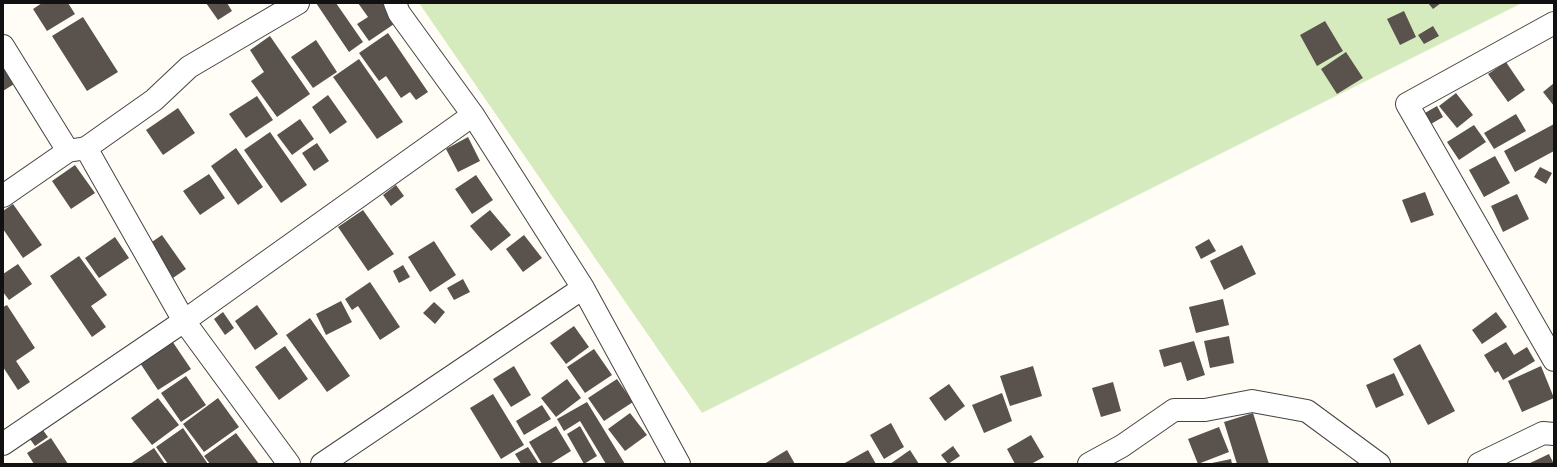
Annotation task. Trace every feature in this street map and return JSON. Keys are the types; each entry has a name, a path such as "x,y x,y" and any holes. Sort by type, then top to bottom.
{"street":[{"path":"3,196 154,100 189,67 298,3"},
{"path":"395,3 399,13 474,115 582,288 679,464"},
{"path":"1554,23 1407,104 1554,360"},
{"path":"3,46 77,149 184,321 289,464"},
{"path":"3,444 184,321 474,115"},
{"path":"322,464 582,288"},
{"path":"1089,464 1122,446 1174,410 1205,410 1252,401 1307,411 1379,464"},
{"path":"1479,464 1550,431"}],"green space":[{"path":"419,3 1522,3 702,413"}],"building":[{"path":"42,3 68,3 75,14 47,31 33,9"},
{"path":"206,3 227,3 232,11 218,20"},
{"path":"316,3 336,3 363,42 349,52"},
{"path":"358,3 384,3 397,22 369,41 357,24 368,17"},
{"path":"1428,3 1441,3 1433,9"},
{"path":"1404,11 1416,37 1400,45 1387,19"},
{"path":"83,17 118,72 87,91 52,36"},
{"path":"1325,21 1343,51 1317,66 1300,35"},
{"path":"1433,26 1439,36 1424,44 1418,35"},
{"path":"388,33 428,92 416,100 410,92 401,98 386,76 379,81 359,53"},
{"path":"270,36 310,94 277,117 251,81 264,72 250,50"},
{"path":"316,40 337,72 313,88 291,57"},
{"path":"1346,52 1363,78 1337,94 1321,69"},
{"path":"359,59 403,122 377,139 333,77"},
{"path":"1506,62 1525,90 1508,102 1488,74"},
{"path":"3,63 22,79 3,91"},
{"path":"1554,83 1554,106 1543,92"},
{"path":"1456,93 1473,115 1457,128 1439,106"},
{"path":"328,95 347,122 330,134 312,107"},
{"path":"257,96 273,120 246,138 229,114"},
{"path":"1437,106 1443,117 1431,124 1425,113"},
{"path":"178,108 195,133 163,155 146,130"},
{"path":"1516,114 1526,131 1494,149 1484,133"},
{"path":"300,119 314,139 292,155 277,135"},
{"path":"1554,124 1554,151 1515,172 1504,151"},
{"path":"1474,125 1486,142 1459,160 1447,142"},
{"path":"270,132 307,185 281,203 244,150"},
{"path":"468,137 480,161 458,172 446,149"},
{"path":"317,143 329,161 314,171 302,153"},
{"path":"236,148 263,187 238,205 211,166"},
{"path":"1495,156 1510,183 1484,197 1469,170"},
{"path":"75,165 95,193 71,209 52,181"},
{"path":"1540,167 1552,173 1546,184 1534,177"},
{"path":"209,174 225,198 200,215 183,191"},
{"path":"476,175 493,200 472,214 455,189"},
{"path":"396,185 404,196 391,206 383,195"},
{"path":"1425,192 1434,215 1411,223 1402,200"},
{"path":"1517,194 1529,219 1503,232 1491,206"},
{"path":"13,204 42,245 23,258 3,229 3,211"},
{"path":"363,210 394,254 368,271 338,227"},
{"path":"490,210 511,235 491,251 470,226"},
{"path":"162,235 186,269 170,280 146,246"},
{"path":"524,235 542,258 523,272 506,249"},
{"path":"115,237 129,258 99,278 85,258"},
{"path":"1209,239 1216,251 1201,259 1195,247"},
{"path":"434,241 456,275 430,292 408,257"},
{"path":"1242,245 1256,274 1224,290 1210,261"},
{"path":"79,256 107,295 91,306 106,327 92,337 50,276"},
{"path":"18,264 32,284 9,300 3,292 3,274"},
{"path":"403,265 410,277 399,283 393,271"},
{"path":"463,279 470,292 454,300 447,288"},
{"path":"370,282 400,327 380,340 358,306 352,310 345,299"},
{"path":"1223,299 1229,325 1196,333 1189,307"},
{"path":"341,301 352,322 326,335 316,314"},
{"path":"434,302 445,312 435,324 423,313"},
{"path":"7,305 35,348 16,361 30,382 18,390 3,367 3,307"},
{"path":"257,305 278,334 255,350 235,321"},
{"path":"223,312 234,328 225,335 214,319"},
{"path":"1496,312 1507,327 1482,344 1472,330"},
{"path":"310,318 350,376 327,392 286,335"},
{"path":"574,326 589,347 566,364 550,343"},
{"path":"168,335 191,369 158,390 136,357"},
{"path":"1229,336 1234,363 1210,368 1204,341"},
{"path":"1194,341 1205,375 1187,381 1181,362 1164,367 1159,350"},
{"path":"1506,342 1514,355 1527,347 1535,361 1503,380 1498,371 1495,373 1484,355"},
{"path":"1420,344 1455,411 1428,425 1393,359"},
{"path":"285,346 308,379 279,400 255,367"},
{"path":"594,349 612,375 585,393 567,367"},
{"path":"514,366 531,395 511,407 493,379"},
{"path":"1033,366 1042,396 1010,406 1000,376"},
{"path":"1541,366 1554,398 1522,412 1508,381"},
{"path":"1394,373 1404,395 1376,408 1366,385"},
{"path":"186,376 206,405 181,422 161,393"},
{"path":"567,379 581,398 556,417 541,398"},
{"path":"617,379 633,402 604,421 588,398"},
{"path":"1113,382 1121,411 1101,417 1092,388"},
{"path":"949,384 965,406 945,421 929,398"},
{"path":"1002,393 1012,421 984,433 972,405"},
{"path":"493,394 524,445 501,459 470,408"},
{"path":"158,398 179,425 152,445 131,418"},
{"path":"218,398 239,427 204,452 183,424"},
{"path":"587,402 625,464 606,464 580,421 564,431 557,419"},
{"path":"542,405 551,419 524,435 516,421"},
{"path":"630,413 647,435 625,451 608,429"},
{"path":"1253,413 1269,464 1237,464 1224,422"},
{"path":"891,423 904,447 884,459 870,435"},
{"path":"40,426 48,437 35,446 27,435"},
{"path":"556,426 571,451 550,464 542,464 529,442"},
{"path":"580,426 597,456 584,464 567,434"},
{"path":"1219,427 1229,452 1198,464 1188,439"},
{"path":"183,428 208,464 168,464 156,447"},
{"path":"236,433 259,464 210,464 204,456"},
{"path":"1031,435 1044,457 1031,464 1015,464 1007,449"},
{"path":"51,438 68,464 34,464 27,453"},
{"path":"953,446 960,456 948,464 941,455"},
{"path":"528,447 539,464 521,464 515,454"},
{"path":"154,448 165,464 130,464"},
{"path":"787,450 795,464 764,464"},
{"path":"868,450 876,464 843,464"},
{"path":"910,450 919,464 890,464"},
{"path":"1549,454 1554,464 1528,464"},
{"path":"1231,459 1232,464 1212,464 1212,463"}]}
